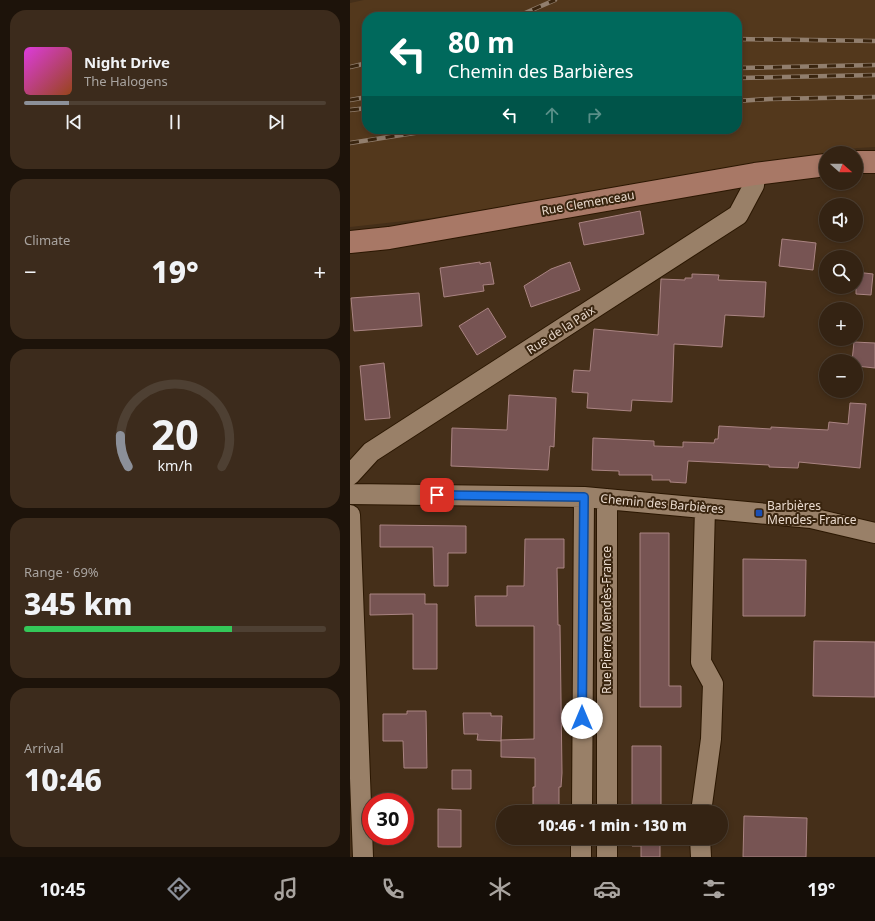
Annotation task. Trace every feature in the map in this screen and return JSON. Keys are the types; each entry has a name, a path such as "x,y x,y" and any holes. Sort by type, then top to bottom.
{"street":[{"path":"863,162 875,162"},
{"name":"Rue Clemenceau","path":"350,242 397,237 755,174 819,166"},
{"name":"Rue de la Paix","path":"350,475 371,452 738,215 754,185 755,174"},
{"name":"Chemin des Barbières","path":"350,494 584,497 811,518 875,533"},
{"path":"582,805 584,497"},
{"name":"Rue Pierre Mendès-France","path":"607,499 607,805"},
{"path":"702,805 711,739 713,684 701,662 705,508"},
{"path":"350,515 362,857"},
{"path":"581,845 581,857"},
{"path":"607,845 607,857"},
{"path":"700,845 701,857"}],"shaded area":[{"path":"364,0 875,0 875,147 819,146 819,154 432,218 350,227 350,3"}],"building":[{"path":"640,211 644,234 584,245 579,223"},
{"path":"782,239 816,243 813,270 779,266"},
{"path":"480,262 480,264 490,262 494,284 483,285 484,291 444,297 440,268"},
{"path":"570,262 580,290 531,307 524,286 551,269"},
{"path":"863,273 873,274 871,295 856,294 863,294"},
{"path":"692,274 719,275 718,280 766,282 764,317 725,315 722,347 674,344 672,402 632,400 631,411 587,408 588,393 572,392 574,370 590,371 594,329 658,335 661,279 685,280 685,278 692,278"},
{"path":"419,293 422,326 354,331 351,298"},
{"path":"488,308 506,337 477,355 459,326"},
{"path":"863,342 875,343 875,368 863,367 863,354 853,354 854,346 863,346"},
{"path":"384,363 390,418 365,420 360,366"},
{"path":"509,395 556,398 554,447 550,446 548,470 451,466 452,428 507,430"},
{"path":"850,403 866,404 860,468 799,462 798,468 688,461 686,483 670,482 670,480 652,480 652,475 619,475 619,471 592,470 593,438 654,441 654,446 683,447 683,442 714,443 715,439 718,439 719,426 828,430 829,422 848,424"},
{"path":"380,525 466,526 466,553 448,553 448,586 434,586 433,547 380,547"},
{"path":"640,533 669,533 669,686 681,686 681,707 640,707"},
{"path":"525,539 564,539 564,568 557,568 558,625 560,625 562,773 561,787 559,787 559,805 533,805 533,787 535,787 535,758 501,757 501,740 534,739 534,626 476,626 475,596 507,596 507,586 524,586"},
{"path":"743,559 806,560 805,616 743,616"},
{"path":"370,594 425,594 425,604 437,604 437,669 413,669 413,614 370,615"},
{"path":"814,641 875,642 875,697 813,696"},
{"path":"407,711 426,711 427,768 404,768 403,741 383,741 383,714 407,714"},
{"path":"463,713 491,713 491,716 502,716 501,741 477,740 478,734 464,734"},
{"path":"632,746 661,746 661,805 632,805"},
{"path":"452,770 471,770 471,789 452,789"},
{"path":"438,809 461,810 461,847 438,847"},
{"path":"744,816 807,818 806,857 743,857"},
{"path":"660,845 660,857 641,857 641,846 632,846"}],"railway":[{"path":"527,12 555,0"},
{"path":"742,39 875,41"},
{"path":"350,67 362,64"},
{"path":"742,68 875,65"},
{"path":"742,78 875,75"},
{"path":"742,101 875,97"},
{"path":"350,100 362,98"},
{"path":"350,110 362,109"},
{"path":"350,143 408,134"}],"place":[{"name":"Barbières Mendes- France","path":"759,513"}],"route":[{"path":"437,495 584,497 582,718"}]}
